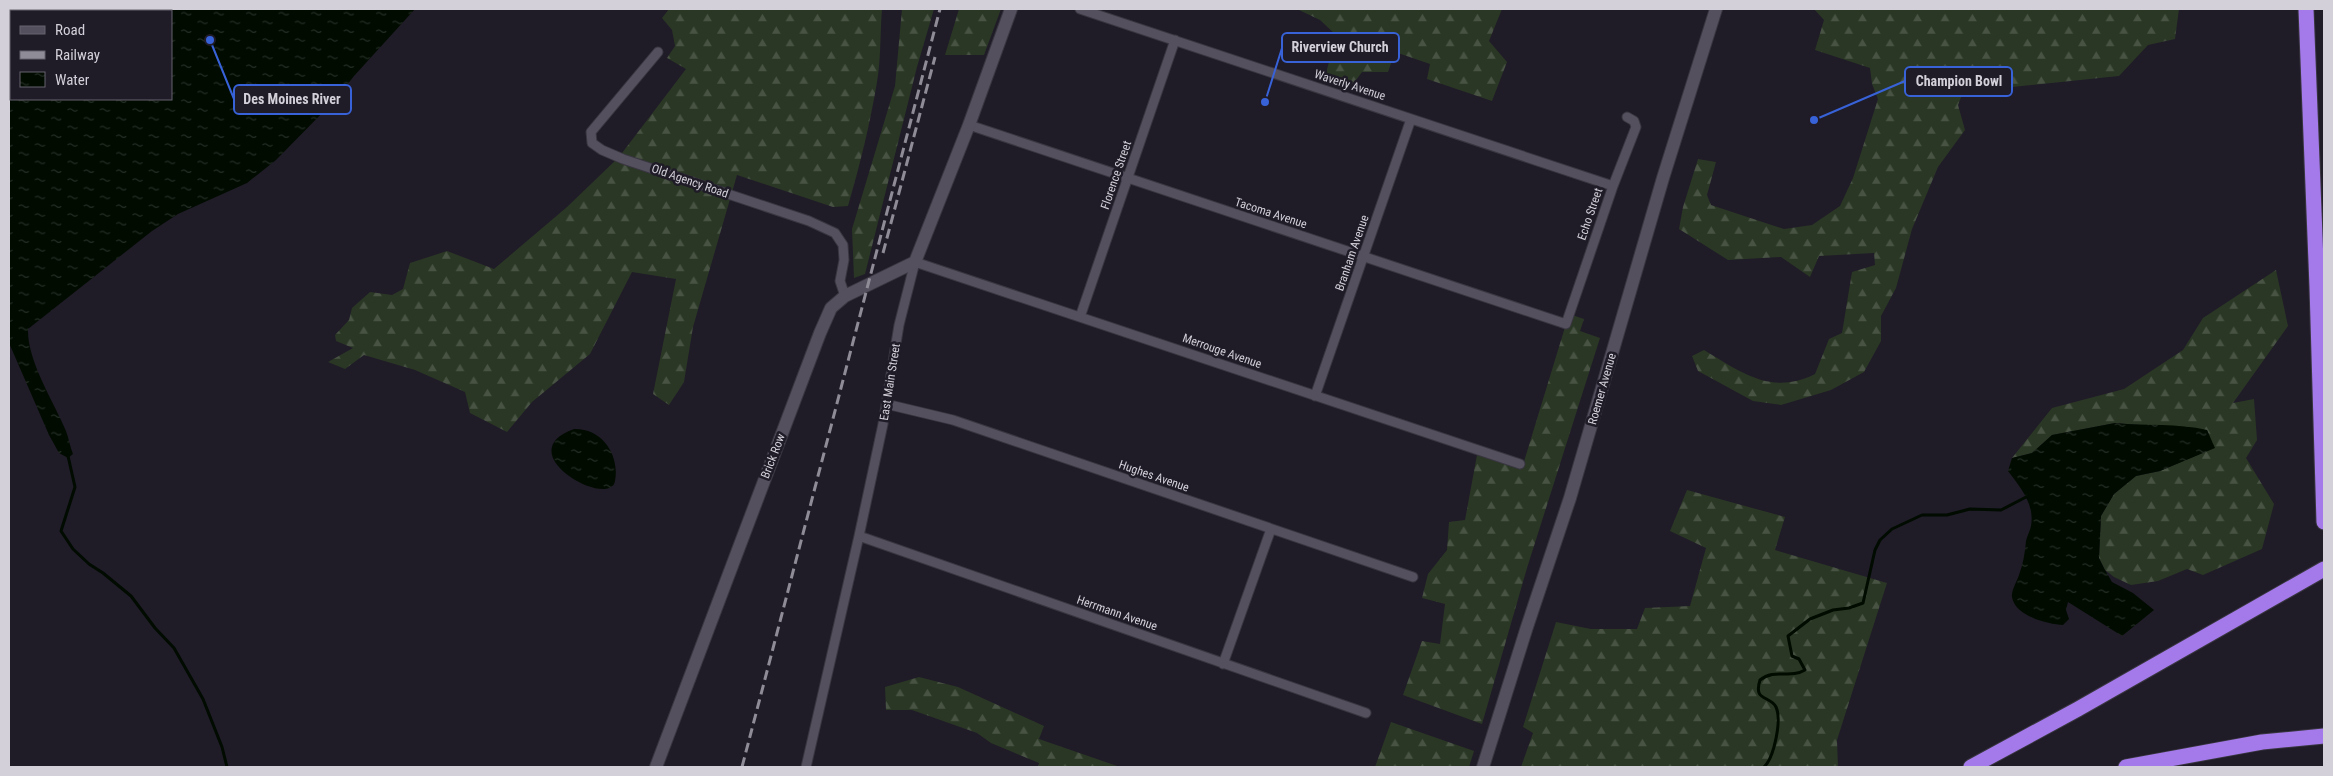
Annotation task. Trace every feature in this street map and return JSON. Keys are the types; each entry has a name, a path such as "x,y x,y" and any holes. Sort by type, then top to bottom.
{"highway":[{"path":"2306,9 2318,287 2324,522"},
{"path":"1971,767 2078,709 2324,569"},
{"path":"2126,767 2262,742 2324,736"}],"street":[{"name":"East Main Street","path":"806,767 859,536 886,404 899,326 915,262 969,125 1011,9"},
{"name":"Waverly Avenue","path":"1080,9 1613,186"},
{"name":"Roemer Avenue","path":"1483,767 1570,498 1663,178 1716,9"},
{"name":"Florence Street","path":"1080,317 1175,40"},
{"name":"Old Agency Road","path":"658,52 591,132 592,142 602,150 623,159 809,221 835,233 843,245 844,260 840,281 845,296"},
{"name":"Echo Street","path":"1566,324 1613,186 1636,127 1634,121 1627,117"},
{"name":"Branham Avenue","path":"1316,396 1411,119"},
{"name":"Tacoma Avenue","path":"969,125 1566,324"},
{"name":"Brick Row","path":"656,767 831,308 845,296 915,262"},
{"name":"Merrouge Avenue","path":"915,262 1520,464"},
{"name":"Hughes Avenue","path":"886,404 953,420 1412,577"},
{"path":"1223,664 1271,529"},
{"name":"Herrmann Avenue","path":"859,536 1366,713"}],"green space":[{"path":"669,9 882,9 877,82 857,175 848,206 833,207 737,175 693,327 684,382 669,405 653,394 676,279 632,272 590,354 532,402 507,432 470,413 465,392 415,370 364,355 345,369 328,362 353,348 336,341 335,335 349,320 352,308 370,292 392,295 403,289 410,263 447,251 494,269 567,207 619,157 686,69 667,58 675,46 672,30 662,18"},
{"path":"902,9 934,9 917,67 865,274 854,278 852,229 895,86"},
{"path":"959,9 1001,9 984,55 945,55"},
{"path":"1297,9 1502,9 1489,41 1507,62 1492,101 1427,79 1430,64 1395,52 1388,72 1362,72 1351,87 1325,77 1336,35 1320,20"},
{"path":"1814,9 2179,9 2175,39 2148,45 2119,76 1963,92 1958,105 1965,130 1938,167 1912,229 1896,288 1881,316 1881,341 1864,372 1831,390 1781,405 1753,401 1698,371 1692,356 1704,350 1744,373 1770,382 1784,383 1815,374 1829,339 1842,333 1852,272 1875,265 1874,253 1819,256 1810,277 1781,257 1728,260 1679,229 1683,207 1698,159 1716,162 1707,195 1711,205 1784,229 1812,225 1840,206 1853,178 1878,99 1872,84 1870,68 1815,50 1824,20"},
{"path":"2276,270 2288,326 2233,403 2254,399 2257,440 2246,458 2274,504 2262,549 2203,575 2187,569 2158,581 2131,585 2114,577 2105,570 2099,558 2101,516 2114,494 2136,476 2160,471 2214,448 2207,430 2115,423 2052,435 2032,453 2012,458 2052,408 2124,389 2183,350 2203,318"},
{"path":"1569,314 1584,319 1580,331 1600,338 1527,568 1482,724 1403,695 1422,641 1440,644 1445,604 1422,598 1428,574 1447,550 1449,522 1465,520 1477,455 1522,468"},
{"path":"1687,490 1785,517 1775,550 1887,583 1837,740 1838,767 1521,767 1533,733 1523,727 1556,622 1591,629 1637,629 1645,608 1690,606 1706,548 1670,531"},
{"path":"919,677 958,687 1044,726 1039,739 1120,767 1038,767 1039,763 991,743 977,733 912,710 886,710 885,687"},
{"path":"1391,722 1474,751 1469,767 1375,767"}],"water":[{"path":"415,9 354,76 335,100 276,160 247,183 178,214 152,231 28,329 36,368 67,434 73,454 68,458 59,453 49,435 9,343 9,56 10,100 172,100 172,10 69,10"},
{"path":"2115,423 2207,430 2215,448 2160,471 2136,476 2114,494 2101,516 2099,558 2105,570 2112,582 2133,593 2154,610 2122,636 2068,602 2066,610 2069,619 2063,625 2041,621 2025,614 2014,604 2012,597 2013,589 2023,563 2032,518 2029,503 2008,471 2012,458 2032,453 2052,435"},
{"path":"574,429 593,433 601,438 612,453 616,471 615,481 609,488 597,488 582,484 556,464 551,451 556,439"}],"waterway":[{"path":"68,456 75,487 61,531 73,549 89,564 131,596 155,628 174,648 203,699 222,747 227,767"},
{"path":"1764,767 1774,747 1778,713 1773,703 1760,695 1758,687 1760,680 1766,676 1794,674 1805,670 1799,659 1792,656 1788,636 1810,619 1833,610 1849,608 1863,603 1875,550 1880,540 1892,529 1922,515 1947,515 1970,509 2001,510 2028,496"}],"railway":[{"path":"742,767 940,9"},
{"path":"883,253 935,57"}],"place":[{"name":"Des Moines River","path":"210,40"},
{"name":"Riverview Church","path":"1265,102"},
{"name":"Champion Bowl","path":"1814,120"}]}
